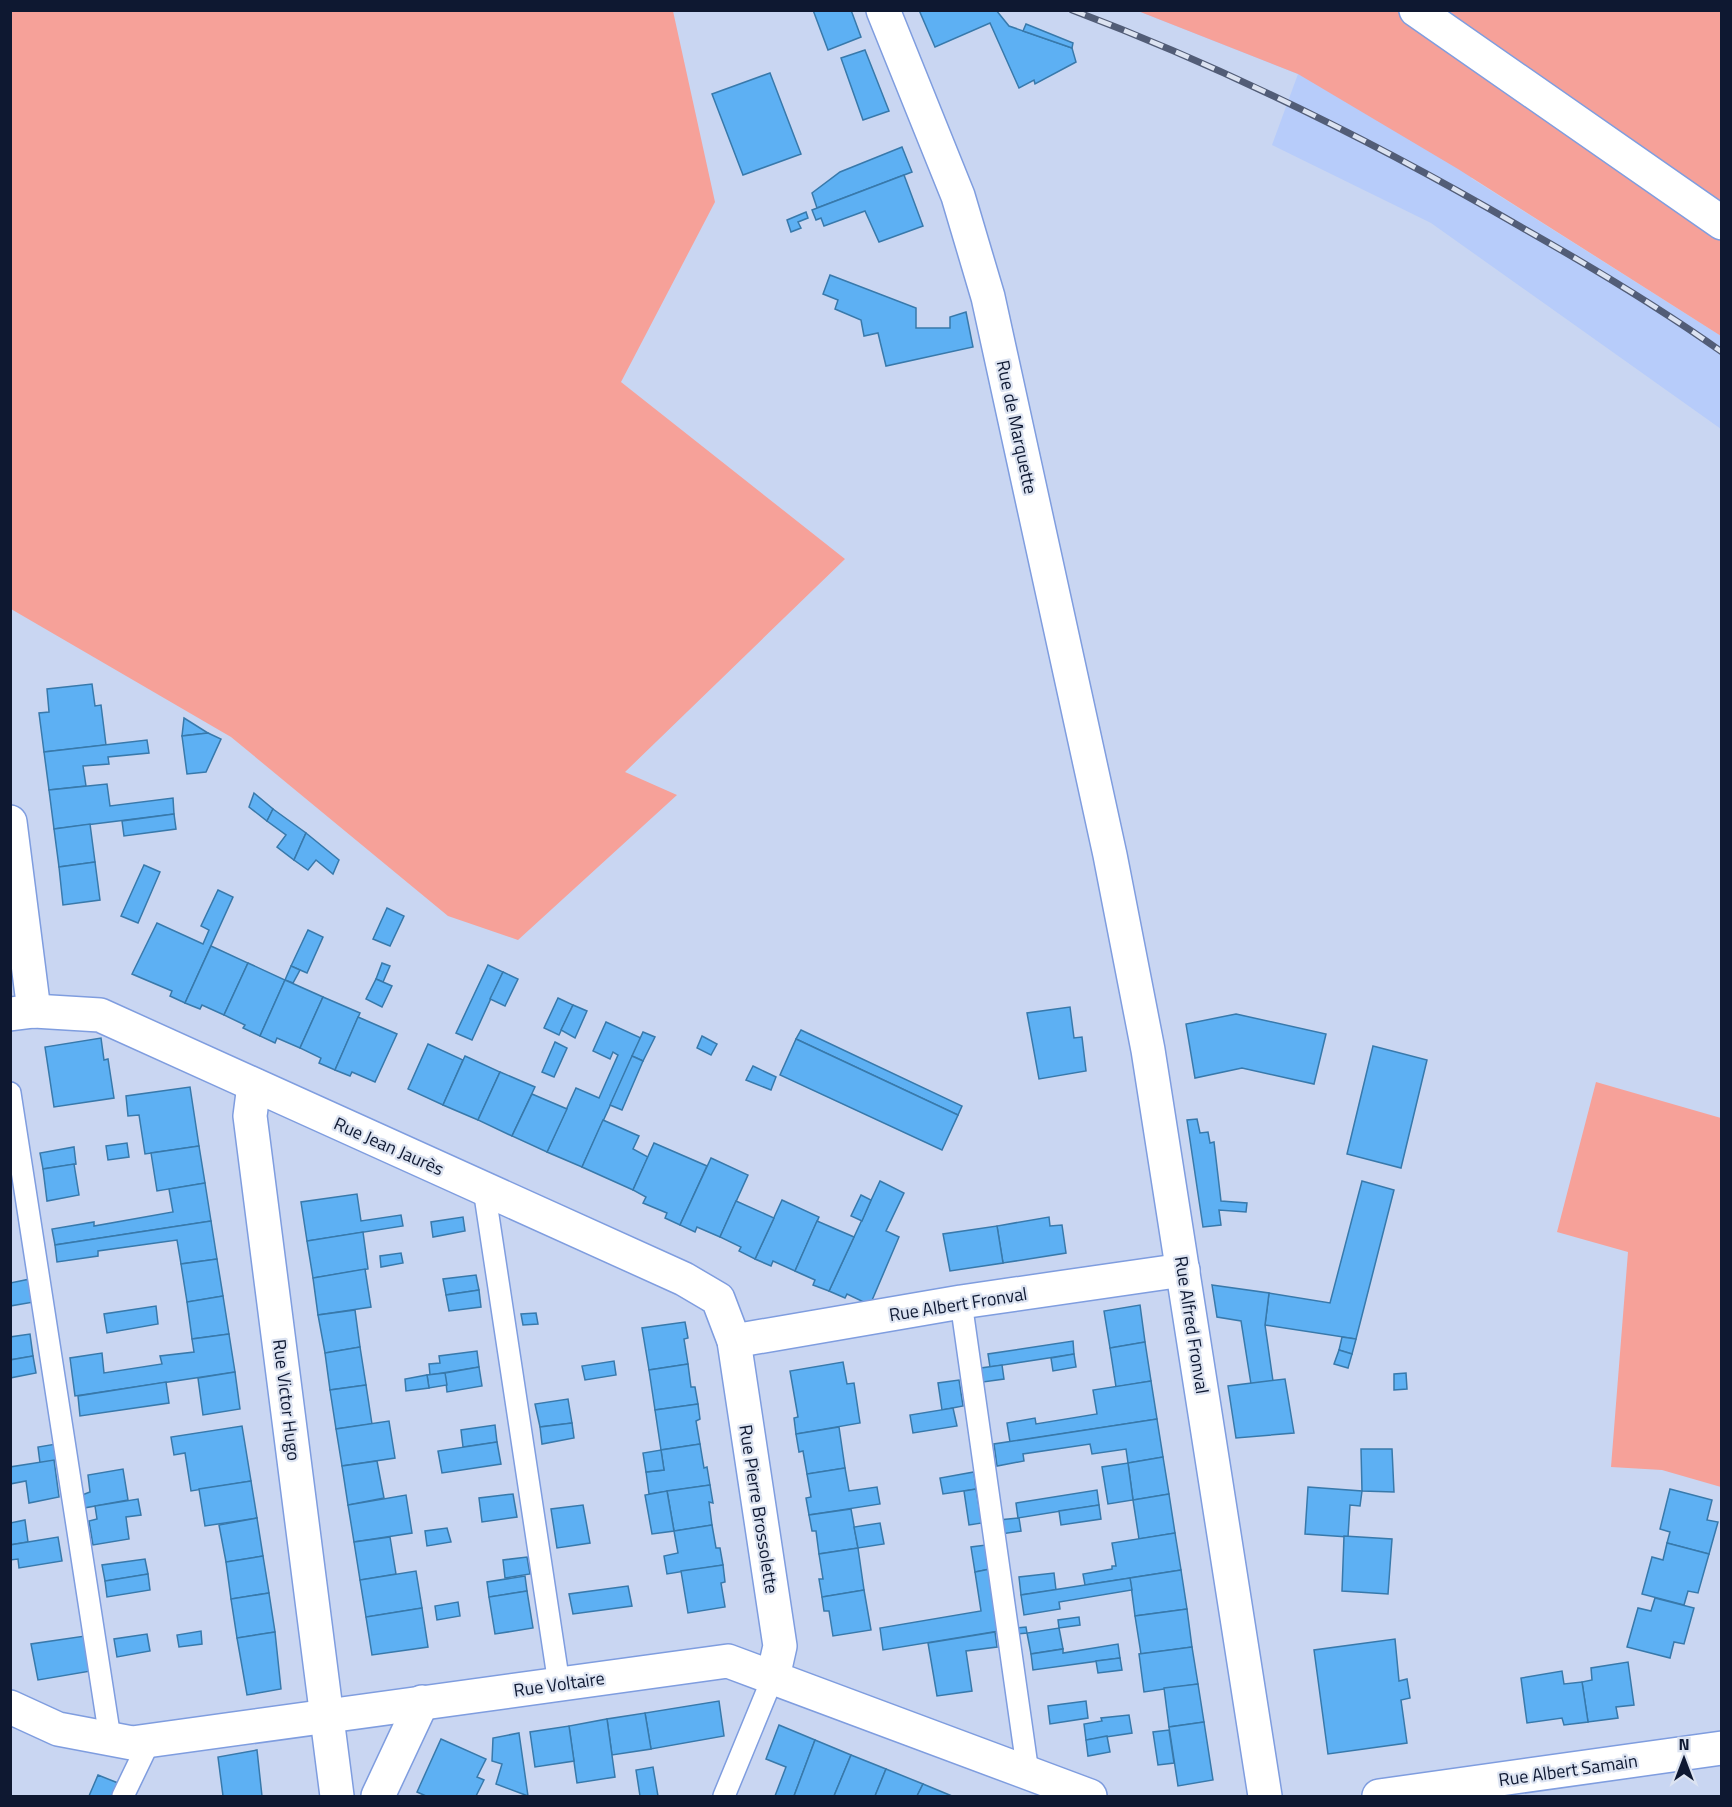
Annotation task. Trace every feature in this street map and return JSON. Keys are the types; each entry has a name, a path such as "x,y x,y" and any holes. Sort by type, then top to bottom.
{"street":[{"name":"Rue de Marquette","path":"883,10 958,196 988,297 1110,855"},
{"path":"1416,10 1722,223"},
{"path":"10,822 22,1013"},
{"name":"Rue Alfred Fronval","path":"1110,855 1148,1050 1265,1797"},
{"name":"Rue Jean Jaurès","path":"22,1013 100,1015 684,1279 718,1299 734,1341"},
{"name":"Rue Victor Hugo","path":"254,1086 250,1116 337,1797"},
{"name":"Rue Albert Fronval","path":"734,1341 961,1302 1184,1270"},
{"name":"Rue Pierre Brossolette","path":"734,1341 780,1646 773,1677"},
{"name":"Rue Voltaire","path":"10,1707 58,1729 132,1743 728,1661 1090,1797"},
{"path":"378,1797 422,1702"},
{"name":"Rue Albert Samain","path":"1379,1797 1722,1748"}],"lane":[{"path":"10,1093 110,1738"},
{"path":"484,1189 559,1684"},
{"path":"961,1302 1028,1773"},
{"path":"724,1797 773,1677"},
{"path":"123,1797 150,1740"}],"shaded area":[{"path":"11,10 673,11 715,202 621,382 845,559 625,772 677,795 518,940 448,916 231,737 11,609"},
{"path":"1138,11 1721,11 1471,178 1721,336 1721,429 1431,223 1272,145 1298,74"},
{"path":"1138,11 1721,11 1721,336 1458,169 1298,74"},
{"path":"1596,1082 1721,1118 1721,1487 1662,1470 1611,1467 1628,1252 1557,1232"}],"building":[{"path":"813,10 851,10 861,37 828,50"},
{"path":"919,10 996,10 1009,26 1072,48 1076,62 1035,84 1034,80 1019,88 990,23 935,47"},
{"path":"1026,24 1073,43 1072,48 1023,31"},
{"path":"865,50 889,111 863,120 841,58"},
{"path":"770,73 801,154 743,175 712,94"},
{"path":"902,147 912,172 817,208 812,193 840,172"},
{"path":"904,175 923,226 879,242 865,211 824,226 821,218 816,220 812,210"},
{"path":"806,212 808,218 798,222 801,228 791,232 787,220"},
{"path":"830,275 916,308 916,328 950,328 950,317 966,312 973,347 886,366 878,333 864,336 861,320 835,309 838,300 823,294"},
{"path":"92,684 95,706 101,705 106,745 44,752 39,713 49,712 47,689"},
{"path":"184,718 208,733 182,736"},
{"path":"208,733 221,739 206,772 187,774 182,736"},
{"path":"147,740 149,753 108,757 109,764 83,766 86,786 49,790 44,752"},
{"path":"107,784 110,806 173,798 174,814 54,829 49,790"},
{"path":"254,793 273,809 267,821 249,807"},
{"path":"273,809 306,833 294,860 277,847 286,835 267,821"},
{"path":"174,814 176,829 124,836 122,821"},
{"path":"90,824 95,862 59,867 54,829"},
{"path":"306,833 339,860 333,874 316,860 308,870 294,860"},
{"path":"95,862 100,900 63,905 59,867"},
{"path":"144,865 160,872 138,923 121,916"},
{"path":"218,890 233,897 185,1003 170,996 172,991 132,974 157,923 203,944 209,930 201,926"},
{"path":"387,908 404,916 390,946 373,939"},
{"path":"308,930 323,937 307,973 291,966"},
{"path":"211,946 248,963 224,1015 202,1005 200,1009 185,1003"},
{"path":"248,963 285,980 260,1036 243,1028 245,1025 224,1015"},
{"path":"382,963 390,966 383,982 376,979"},
{"path":"488,965 503,972 472,1040 456,1033"},
{"path":"291,966 300,970 293,983 285,980"},
{"path":"503,972 518,979 505,1006 490,999"},
{"path":"376,979 392,986 382,1007 366,999"},
{"path":"285,980 323,997 300,1048 277,1038 275,1043 260,1036"},
{"path":"323,997 360,1013 335,1070 319,1063 321,1058 300,1048"},
{"path":"558,998 573,1005 559,1035 544,1028"},
{"path":"573,1005 587,1011 575,1038 561,1030"},
{"path":"1070,1007 1074,1038 1082,1037 1086,1071 1039,1079 1027,1013"},
{"path":"1236,1014 1326,1034 1314,1084 1242,1068 1195,1078 1186,1024"},
{"path":"358,1017 397,1034 375,1082 352,1072 350,1076 335,1070"},
{"path":"606,1022 641,1038 582,1167 547,1152 576,1088 599,1098 618,1055 613,1052 610,1059 593,1051"},
{"path":"801,1030 962,1106 958,1115 796,1039"},
{"path":"643,1032 655,1037 643,1061 632,1056"},
{"path":"702,1036 717,1044 711,1055 697,1048"},
{"path":"101,1038 104,1060 108,1059 114,1098 54,1107 45,1047"},
{"path":"796,1039 958,1115 942,1150 780,1075"},
{"path":"555,1042 567,1048 554,1077 542,1072"},
{"path":"428,1044 463,1060 443,1105 408,1089"},
{"path":"1373,1046 1427,1060 1401,1168 1347,1154"},
{"path":"465,1056 500,1072 478,1120 443,1105"},
{"path":"632,1056 643,1061 622,1110 610,1105"},
{"path":"753,1066 776,1077 771,1090 746,1080"},
{"path":"500,1072 535,1087 512,1136 478,1120"},
{"path":"190,1087 199,1146 145,1154 139,1115 128,1116 126,1096"},
{"path":"532,1094 567,1109 547,1152 512,1136"},
{"path":"1197,1119 1200,1133 1208,1132 1210,1143 1214,1142 1221,1201 1247,1203 1246,1212 1219,1210 1221,1225 1203,1227 1187,1120"},
{"path":"603,1120 639,1136 633,1149 648,1157 633,1190 582,1167"},
{"path":"127,1143 129,1157 108,1160 106,1146"},
{"path":"654,1143 707,1166 680,1225 665,1218 667,1213 643,1203 646,1197 633,1190"},
{"path":"199,1146 205,1183 157,1191 151,1153"},
{"path":"74,1147 76,1164 43,1169 40,1153"},
{"path":"711,1158 748,1175 720,1237 697,1227 695,1232 680,1225"},
{"path":"74,1164 79,1195 47,1201 43,1169"},
{"path":"880,1181 904,1193 886,1231 899,1237 870,1305 847,1294 845,1298 829,1291"},
{"path":"1362,1181 1394,1190 1356,1339 1265,1325 1269,1293 1330,1303"},
{"path":"205,1183 211,1221 55,1245 52,1229 94,1222 94,1226 173,1212 169,1189"},
{"path":"357,1194 361,1221 401,1215 403,1226 307,1241 301,1202"},
{"path":"861,1195 871,1200 862,1221 851,1216"},
{"path":"782,1200 819,1217 795,1271 773,1261 771,1266 755,1259"},
{"path":"736,1201 774,1218 755,1259 739,1251 741,1247 720,1237"},
{"path":"463,1217 465,1231 433,1237 431,1222"},
{"path":"1049,1217 1050,1226 1062,1225 1066,1253 1003,1263 997,1226"},
{"path":"211,1221 217,1259 181,1264 177,1240 98,1251 98,1256 57,1262 55,1245"},
{"path":"817,1221 854,1237 829,1291 813,1285 815,1280 795,1271"},
{"path":"997,1226 1003,1263 950,1271 943,1234"},
{"path":"363,1232 368,1269 313,1278 307,1241"},
{"path":"401,1253 403,1263 381,1267 380,1256"},
{"path":"217,1259 223,1296 187,1302 181,1264"},
{"path":"365,1269 371,1307 318,1315 313,1278"},
{"path":"476,1275 479,1290 446,1295 443,1279"},
{"path":"30,1279 34,1302 10,1306 10,1283"},
{"path":"1212,1285 1269,1293 1265,1325 1273,1381 1251,1384 1241,1321 1217,1317"},
{"path":"479,1290 481,1307 449,1311 446,1295"},
{"path":"223,1296 229,1334 192,1339 187,1302"},
{"path":"1140,1305 1145,1342 1110,1348 1104,1311"},
{"path":"156,1306 158,1324 107,1333 104,1314"},
{"path":"355,1310 360,1347 325,1353 318,1315"},
{"path":"536,1313 538,1324 523,1325 521,1314"},
{"path":"685,1322 688,1338 684,1339 688,1364 649,1370 642,1328"},
{"path":"30,1334 33,1356 10,1360 10,1337"},
{"path":"229,1334 235,1372 75,1396 70,1358 102,1353 104,1373 162,1364 160,1356 194,1352 192,1339"},
{"path":"1342,1337 1356,1339 1352,1354 1339,1350"},
{"path":"1073,1341 1074,1354 990,1367 988,1354"},
{"path":"1145,1342 1151,1381 1116,1387 1110,1348"},
{"path":"360,1347 366,1385 330,1390 325,1353"},
{"path":"1339,1350 1352,1354 1348,1368 1334,1364"},
{"path":"477,1351 479,1367 430,1375 429,1364 440,1363 439,1356"},
{"path":"1074,1354 1076,1367 1053,1371 1051,1358"},
{"path":"33,1356 36,1373 10,1378 10,1360"},
{"path":"614,1361 616,1375 585,1380 582,1366"},
{"path":"843,1362 847,1384 854,1383 860,1423 796,1434 794,1418 798,1417 790,1371"},
{"path":"688,1364 691,1387 695,1387 698,1404 655,1410 649,1370"},
{"path":"1002,1365 1004,1379 983,1382 981,1368"},
{"path":"479,1367 482,1386 447,1392 445,1373"},
{"path":"235,1372 240,1409 203,1415 198,1378"},
{"path":"445,1373 447,1385 429,1388 427,1375"},
{"path":"1406,1373 1407,1389 1394,1390 1394,1374"},
{"path":"427,1375 429,1388 406,1391 405,1379"},
{"path":"1285,1379 1294,1433 1236,1438 1228,1386"},
{"path":"959,1380 963,1406 942,1410 938,1383"},
{"path":"1151,1381 1157,1419 1010,1442 1007,1423 1035,1418 1036,1424 1097,1414 1093,1390"},
{"path":"166,1382 169,1403 80,1416 78,1396"},
{"path":"366,1385 372,1424 336,1429 330,1390"},
{"path":"568,1399 572,1423 540,1427 535,1404"},
{"path":"698,1404 700,1419 696,1421 700,1444 661,1450 655,1410"},
{"path":"953,1408 957,1426 913,1433 910,1415"},
{"path":"1157,1419 1163,1457 1128,1463 1126,1449 1092,1454 1090,1444 1023,1454 1024,1461 997,1466 994,1444"},
{"path":"389,1421 395,1458 342,1466 336,1429"},
{"path":"572,1423 574,1438 542,1444 540,1427"},
{"path":"495,1425 497,1442 463,1447 461,1430"},
{"path":"242,1426 251,1481 191,1491 185,1453 174,1455 171,1437"},
{"path":"839,1427 845,1468 807,1474 803,1451 799,1452 796,1434"},
{"path":"497,1442 501,1464 442,1473 438,1451"},
{"path":"56,1444 58,1460 40,1463 38,1447"},
{"path":"700,1444 704,1468 707,1467 710,1485 649,1494 646,1472 664,1470 661,1450"},
{"path":"1361,1449 1392,1449 1394,1492 1362,1491"},
{"path":"661,1450 664,1470 646,1472 643,1453"},
{"path":"1163,1457 1169,1494 1133,1500 1128,1463"},
{"path":"54,1460 59,1497 29,1503 26,1481 10,1484 10,1467"},
{"path":"377,1461 384,1498 348,1505 342,1466"},
{"path":"1128,1463 1133,1500 1108,1504 1102,1467"},
{"path":"845,1468 849,1491 877,1487 880,1504 809,1515 806,1498 811,1497 807,1474"},
{"path":"123,1469 128,1500 84,1508 82,1495 90,1492 88,1475"},
{"path":"974,1472 976,1489 943,1494 940,1478"},
{"path":"251,1481 257,1518 205,1526 199,1489"},
{"path":"710,1485 713,1503 709,1502 712,1525 674,1531 667,1491"},
{"path":"1308,1487 1362,1491 1360,1506 1350,1505 1348,1537 1305,1534"},
{"path":"976,1489 982,1523 969,1525 964,1491"},
{"path":"1670,1489 1712,1500 1707,1520 1718,1522 1709,1554 1667,1543 1670,1532 1660,1529"},
{"path":"1097,1490 1099,1505 1018,1518 1016,1503"},
{"path":"667,1491 674,1531 652,1534 645,1495"},
{"path":"513,1494 517,1517 482,1522 479,1498"},
{"path":"1169,1494 1175,1533 1139,1539 1133,1500"},
{"path":"406,1495 412,1533 354,1542 348,1505"},
{"path":"138,1499 141,1515 126,1517 129,1539 93,1545 89,1521 97,1519 95,1506"},
{"path":"583,1505 590,1543 557,1548 551,1509"},
{"path":"1099,1505 1101,1519 1061,1525 1059,1511"},
{"path":"851,1509 858,1548 819,1554 816,1531 812,1531 809,1515"},
{"path":"257,1518 263,1556 226,1562 219,1525"},
{"path":"1019,1518 1021,1531 1001,1534 999,1520"},
{"path":"25,1520 28,1542 10,1545 10,1523"},
{"path":"880,1523 884,1544 858,1548 854,1527"},
{"path":"712,1525 716,1548 720,1548 723,1565 667,1574 664,1556 678,1553 674,1531"},
{"path":"447,1528 451,1542 427,1546 425,1531"},
{"path":"1175,1533 1181,1570 1085,1585 1083,1574 1112,1569 1112,1566 1116,1566 1112,1543"},
{"path":"1344,1536 1392,1539 1388,1594 1342,1591"},
{"path":"58,1537 62,1561 19,1568 18,1559 10,1560 10,1545"},
{"path":"390,1537 396,1574 360,1580 354,1542"},
{"path":"1667,1543 1709,1554 1698,1593 1688,1591 1684,1605 1642,1594 1652,1557 1663,1560"},
{"path":"986,1545 990,1569 975,1572 971,1547"},
{"path":"858,1548 864,1590 822,1597 819,1579 823,1579 819,1554"},
{"path":"263,1556 269,1593 231,1599 226,1562"},
{"path":"527,1557 530,1574 505,1578 503,1560"},
{"path":"145,1559 148,1574 105,1581 102,1565"},
{"path":"723,1565 725,1582 721,1583 725,1607 688,1613 681,1571"},
{"path":"990,1569 999,1631 883,1650 880,1628 981,1611 975,1572"},
{"path":"1181,1570 1187,1609 1135,1616 1130,1578"},
{"path":"416,1571 422,1608 366,1617 360,1580"},
{"path":"1054,1573 1056,1590 1021,1595 1019,1577"},
{"path":"148,1574 150,1590 107,1597 105,1581"},
{"path":"525,1576 527,1591 489,1597 487,1582"},
{"path":"1130,1578 1132,1590 1059,1602 1060,1609 1024,1615 1021,1595"},
{"path":"628,1586 632,1606 573,1614 569,1594"},
{"path":"864,1590 871,1630 833,1636 829,1611 824,1611 822,1597"},
{"path":"527,1591 533,1628 495,1634 489,1597"},
{"path":"269,1593 275,1632 237,1638 231,1599"},
{"path":"1655,1598 1694,1608 1684,1644 1674,1642 1670,1658 1627,1647 1638,1608 1651,1611"},
{"path":"458,1602 460,1616 437,1620 435,1606"},
{"path":"422,1608 428,1647 372,1655 366,1617"},
{"path":"1187,1609 1192,1647 1141,1654 1135,1616"},
{"path":"1079,1617 1080,1625 1059,1628 1058,1620"},
{"path":"1026,1627 1027,1633 1017,1634 1016,1628"},
{"path":"1059,1628 1063,1649 1031,1654 1027,1633"},
{"path":"201,1631 202,1644 179,1647 177,1635"},
{"path":"275,1632 281,1689 247,1695 237,1638"},
{"path":"995,1632 997,1647 966,1651 972,1691 937,1696 928,1643"},
{"path":"147,1634 150,1651 117,1657 114,1639"},
{"path":"85,1636 91,1671 38,1680 31,1644"},
{"path":"1395,1639 1399,1681 1407,1679 1410,1698 1401,1700 1407,1743 1328,1754 1314,1650"},
{"path":"1118,1644 1120,1658 1033,1670 1031,1654 1063,1649 1063,1653"},
{"path":"1192,1647 1198,1684 1144,1692 1139,1654"},
{"path":"1120,1658 1122,1670 1098,1673 1096,1661"},
{"path":"1628,1662 1634,1705 1616,1707 1618,1718 1588,1722 1582,1682 1592,1680 1591,1668"},
{"path":"1562,1671 1564,1684 1582,1682 1588,1722 1564,1725 1562,1718 1527,1723 1521,1678"},
{"path":"1198,1684 1204,1722 1169,1727 1164,1688"},
{"path":"719,1701 724,1736 651,1749 645,1713"},
{"path":"1086,1701 1088,1718 1050,1724 1048,1706"},
{"path":"645,1713 651,1749 612,1755 607,1719"},
{"path":"1129,1715 1132,1733 1086,1740 1084,1724 1102,1721 1101,1718"},
{"path":"607,1719 615,1777 577,1783 569,1726"},
{"path":"1204,1722 1213,1780 1178,1786 1169,1727"},
{"path":"779,1725 815,1740 794,1796 775,1796 786,1767 766,1759"},
{"path":"569,1726 574,1761 535,1767 530,1732"},
{"path":"1169,1730 1174,1763 1158,1765 1153,1732"},
{"path":"519,1733 528,1796 496,1784 502,1764 492,1761 493,1738"},
{"path":"1107,1736 1110,1752 1088,1756 1086,1740"},
{"path":"441,1739 486,1759 477,1777 484,1780 476,1796 426,1796 417,1792"},
{"path":"815,1740 851,1755 834,1796 794,1796"},
{"path":"257,1750 262,1796 223,1796 218,1757"},
{"path":"851,1755 886,1769 875,1796 834,1796"},
{"path":"653,1767 658,1796 640,1796 636,1770"},
{"path":"886,1769 923,1784 917,1796 875,1796"},
{"path":"98,1775 118,1783 112,1796 89,1796"},
{"path":"923,1784 952,1796 917,1796"}],"railway":[{"path":"1072,10 1245,82 1357,137 1467,196 1598,272 1722,352"}]}
